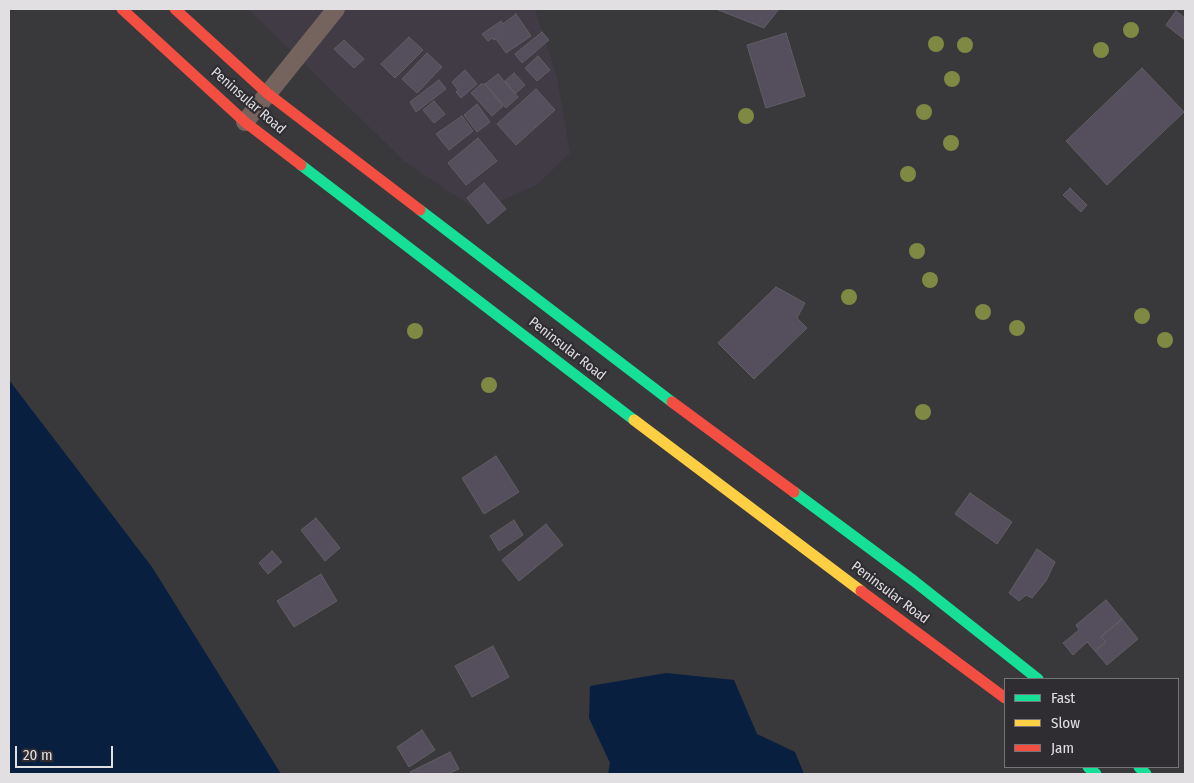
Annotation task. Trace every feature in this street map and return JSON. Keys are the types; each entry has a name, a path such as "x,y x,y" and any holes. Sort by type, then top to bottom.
{"main road":[{"name":"Peninsular Road","path":"122,9 245,122 651,433 1004,697"},
{"name":"Peninsular Road","path":"175,9 267,93 643,381 914,581 1037,678"}],"lane":[{"path":"245,122 336,9"}],"shaded area":[{"path":"248,9 535,9 557,77 570,153 537,185 478,211 406,163"}],"water":[{"path":"9,380 152,567 281,774 9,774"},
{"path":"666,673 734,680 757,734 795,752 804,774 608,774 610,763 589,718 590,686"}],"building":[{"path":"716,9 779,9 764,28"},
{"path":"1176,11 1185,18 1185,40 1166,25"},
{"path":"516,14 531,36 506,53 496,39 492,38 488,41 482,34 501,21 503,24"},
{"path":"542,32 549,40 522,63 515,54"},
{"path":"786,33 805,96 766,108 747,45"},
{"path":"409,37 423,50 395,78 381,64"},
{"path":"344,40 364,59 354,68 334,49"},
{"path":"427,53 442,67 417,93 402,79"},
{"path":"538,56 550,70 537,81 525,68"},
{"path":"1142,68 1184,112 1107,185 1066,141"},
{"path":"465,70 477,84 461,98 452,82"},
{"path":"514,73 525,85 515,94 505,81"},
{"path":"498,74 518,97 506,108 485,84"},
{"path":"439,80 446,89 416,112 410,102"},
{"path":"481,84 485,84 503,106 492,116 471,93"},
{"path":"536,89 555,110 516,145 497,124"},
{"path":"434,101 445,114 434,123 423,110"},
{"path":"477,104 490,122 477,132 464,115"},
{"path":"462,116 473,131 449,150 436,134"},
{"path":"478,138 497,161 466,185 448,163"},
{"path":"484,183 506,209 488,224 467,198"},
{"path":"1070,188 1087,205 1081,212 1063,195"},
{"path":"776,287 805,303 797,318 807,328 754,379 718,343"},
{"path":"496,456 519,492 484,514 462,478"},
{"path":"970,493 1012,522 997,544 955,514"},
{"path":"316,518 340,548 325,561 301,530"},
{"path":"514,520 523,535 499,551 490,536"},
{"path":"546,524 563,545 519,581 502,560"},
{"path":"1037,549 1055,562 1046,581 1032,598 1026,595 1019,601 1009,593"},
{"path":"272,551 282,562 268,574 259,563"},
{"path":"321,574 337,601 294,627 277,601"},
{"path":"1106,600 1122,619 1101,637 1106,642 1095,651 1087,642 1073,655 1063,643 1079,630 1076,625"},
{"path":"1122,619 1138,639 1107,665 1095,651 1106,642 1101,637"},
{"path":"493,646 509,677 472,697 455,666"},
{"path":"422,730 435,750 409,767 397,747"},
{"path":"450,752 459,769 447,774 412,774 410,772"}],"traffic: fast":[{"path":"301,165 634,420"},
{"path":"420,210 672,402"},
{"path":"794,492 914,581 1037,678"},
{"path":"1089,768 1096,774"},
{"path":"1140,768 1146,774"}],"traffic: slow":[{"path":"634,420 861,591"}],"traffic: jam":[{"path":"122,9 245,122 301,165"},
{"path":"175,9 267,93 420,210"},
{"path":"672,402 794,492"},
{"path":"861,591 1004,697"}]}
